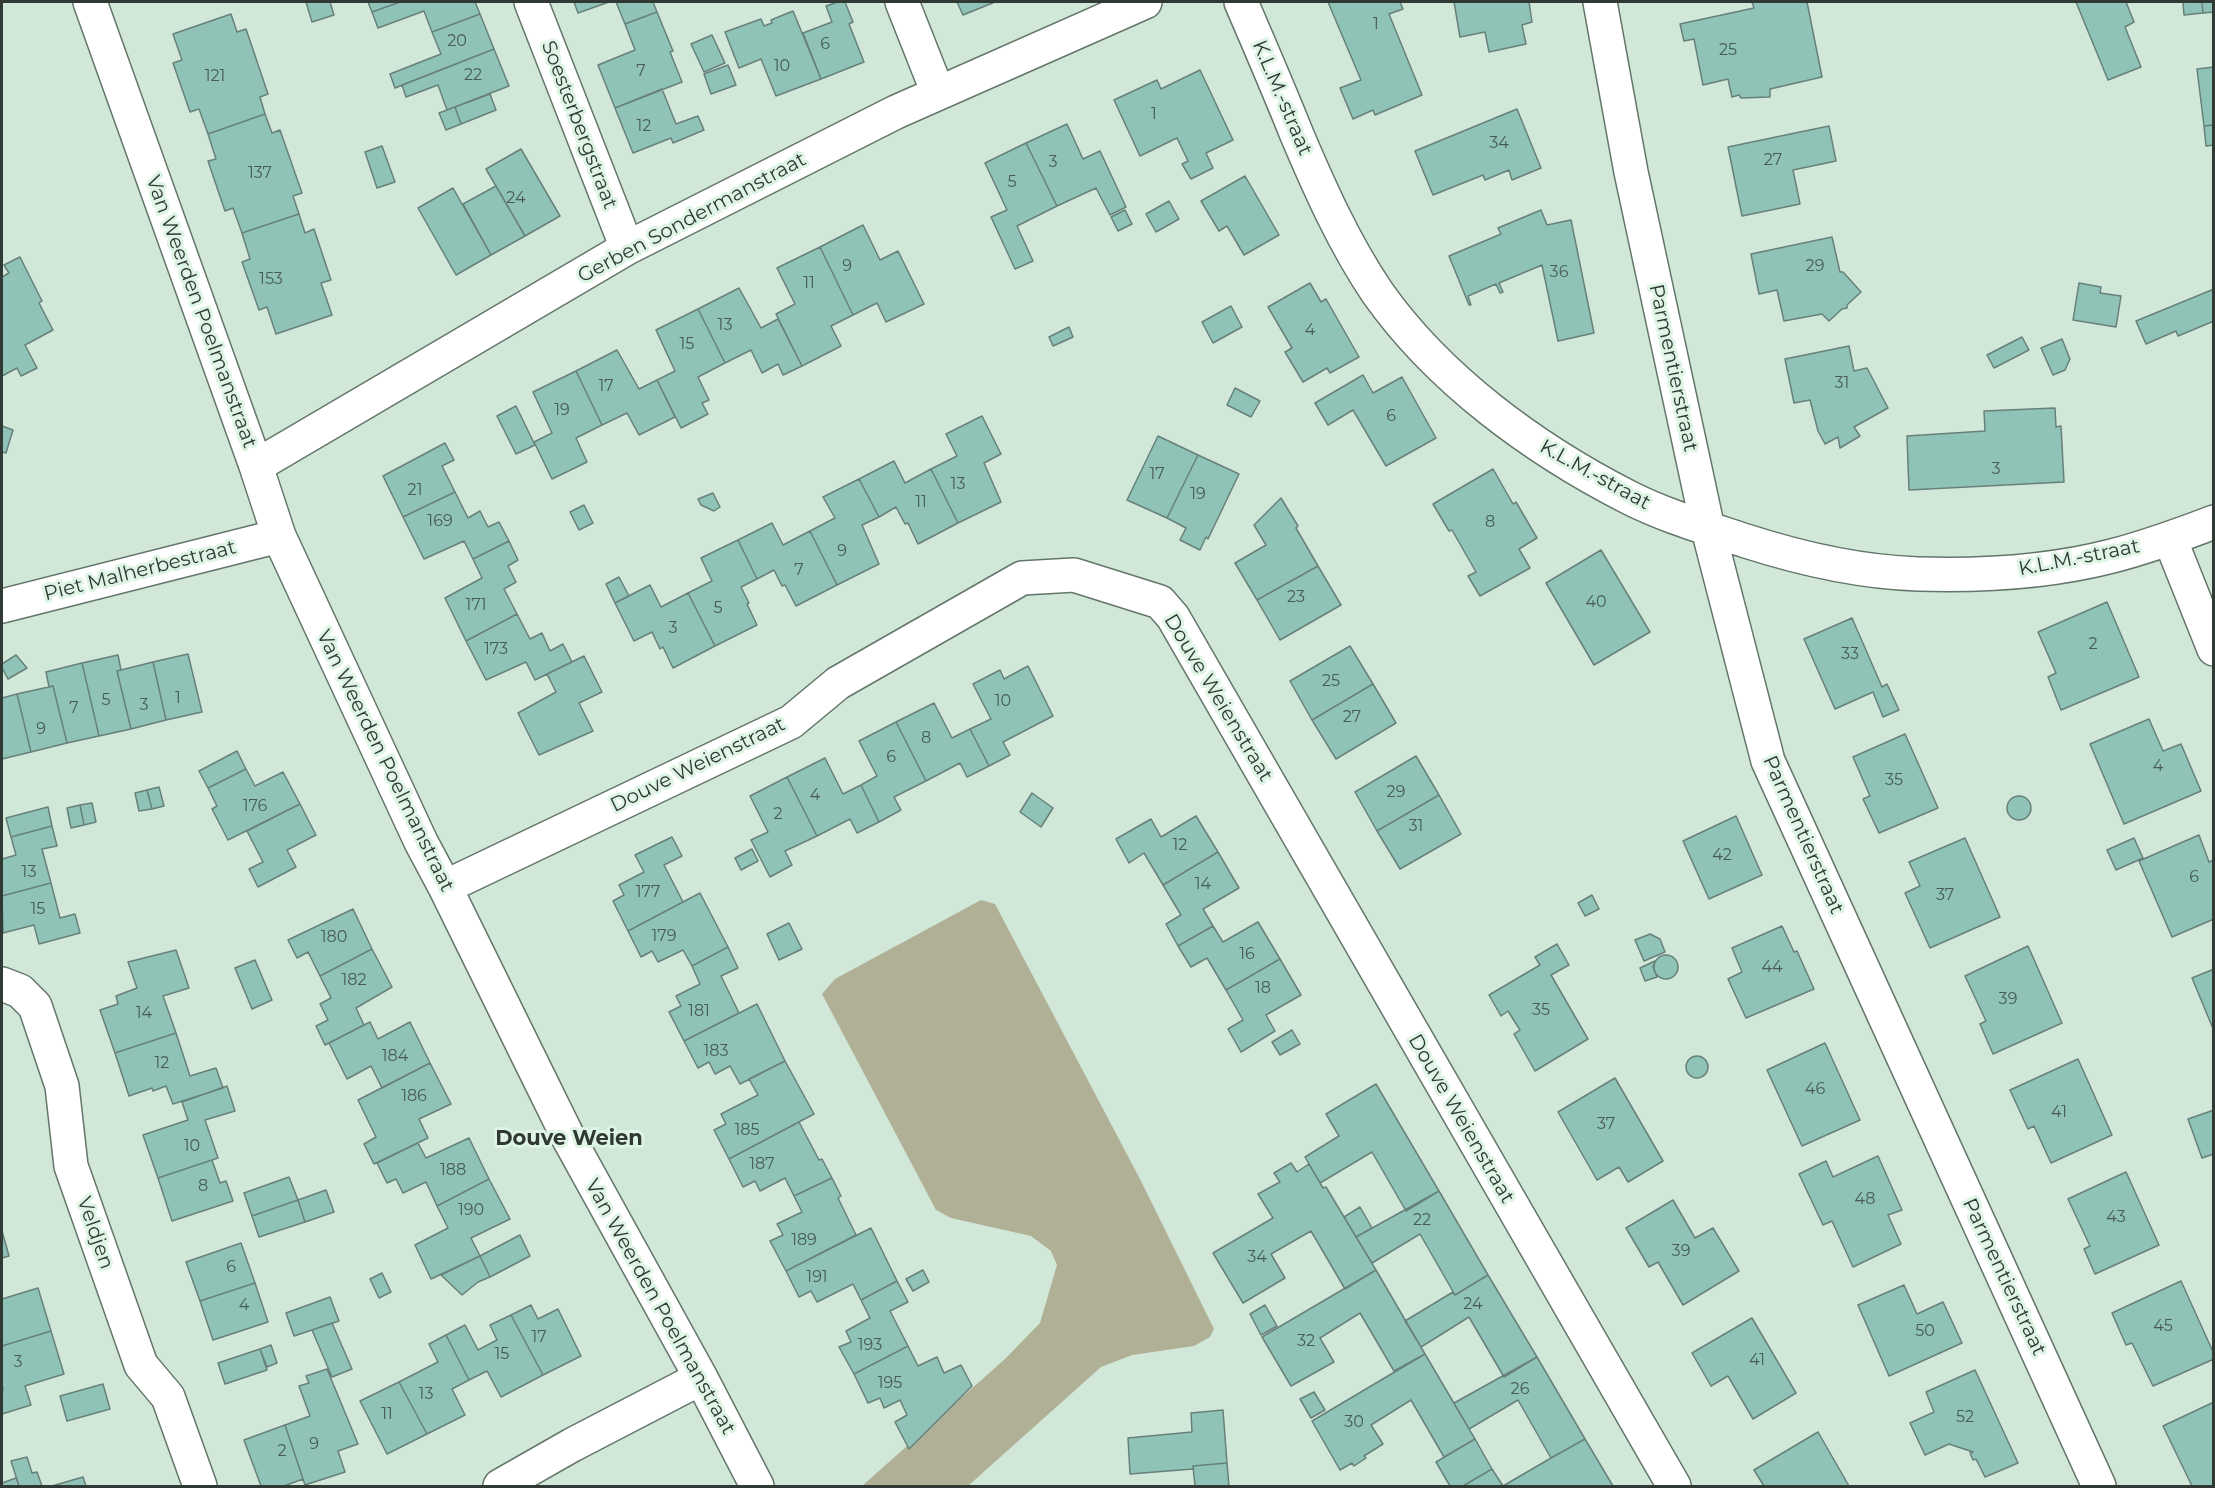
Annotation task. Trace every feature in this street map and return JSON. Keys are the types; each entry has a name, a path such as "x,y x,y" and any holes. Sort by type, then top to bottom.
{"street":[{"name":"Van Weerden Poelmanstraat","path":"90,2 279,536 421,842 569,1139 701,1378 757,1486"},
{"name":"Soesterbergstraat","path":"531,2 627,248"},
{"path":"902,2 938,93"},
{"name":"Gerben Sondermanstraat","path":"256,466 627,248 938,93 1145,2"},
{"name":"K.L.M.-straat","path":"1241,2 1318,183 1344,238 1378,293 1419,342 1462,385 1511,426 1568,464 1631,498 1708,529 1777,551 1844,567 1916,574 1984,574 2049,568 2110,556 2170,539 2214,522"},
{"name":"Parmentierstraat","path":"1600,2 1631,172 1708,529 1768,761 2099,1486"},
{"name":"Piet Malherbestraat","path":"2,606 279,536"},
{"path":"2170,539 2214,649"},
{"name":"Douve Weienstraat","path":"445,887 791,722 838,683 1022,578 1074,575 1160,602 1173,617 1674,1486"},
{"name":"Veldjen","path":"2,984 20,991 35,1006 62,1086 71,1166 141,1365 168,1397 200,1486"},
{"path":"500,1486 572,1445 701,1378"}],"green space":[{"path":"981,900 995,904 1141,1181 1214,1329 1210,1337 1194,1346 1132,1355 1101,1367 968,1486 862,1486 1005,1359 1040,1323 1057,1265 1051,1251 1031,1236 951,1218 936,1210 822,994 835,979"}],"building":[{"path":"306,2 330,2 334,15 312,22"},
{"path":"368,2 400,2 372,12"},
{"path":"400,2 475,2 480,14 432,32 424,11 378,28 372,12"},
{"path":"574,2 609,2 578,13"},
{"path":"616,2 653,2 657,12 625,24"},
{"path":"845,2 853,22 849,24 864,62 821,79 803,33 832,22 826,6"},
{"path":"957,2 995,2 963,15"},
{"path":"1328,2 1400,2 1403,9 1389,14 1422,95 1375,115 1373,110 1353,119 1340,88 1361,80"},
{"path":"1454,2 1529,2 1532,22 1522,25 1526,44 1489,52 1485,32 1460,37"},
{"path":"1752,2 1807,2 1822,77 1770,89 1770,97 1741,98 1739,95 1732,97 1728,79 1703,85 1694,39 1684,41 1680,24 1754,8"},
{"path":"2076,2 2126,2 2134,22 2125,27 2141,67 2108,80"},
{"path":"2183,2 2202,2 2203,13 2184,15"},
{"path":"2202,2 2214,2 2214,12 2203,13"},
{"path":"793,11 821,79 776,96 761,59 739,68 725,32 761,19 764,26 772,23 771,20"},
{"path":"657,12 673,51 670,52 682,82 615,108 598,65 635,50 625,24"},
{"path":"231,14 237,32 246,29 268,94 260,97 265,114 208,134 199,109 190,112 173,63 182,60 173,34"},
{"path":"480,14 494,49 395,88 390,74 441,54 432,32"},
{"path":"712,35 725,63 704,72 691,44"},
{"path":"494,49 509,86 447,110 438,85 406,97 402,85"},
{"path":"728,65 736,85 711,94 704,74"},
{"path":"2214,67 2214,125 2204,126 2197,69"},
{"path":"1200,70 1233,140 1206,153 1213,168 1191,179 1182,164 1188,161 1177,138 1140,156 1114,100 1157,80 1161,89"},
{"path":"662,89 676,124 698,116 704,130 673,143 671,138 633,153 615,108"},
{"path":"490,94 496,110 461,124 455,107"},
{"path":"455,107 461,124 446,130 439,113"},
{"path":"1517,109 1541,168 1512,180 1509,170 1485,180 1483,175 1433,195 1415,151"},
{"path":"265,114 272,133 280,130 302,193 293,196 299,214 242,233 233,208 225,211 208,161 216,159 208,134"},
{"path":"1067,124 1083,159 1100,151 1126,207 1110,215 1096,188 1057,206 1026,143"},
{"path":"2214,125 2214,145 2206,146 2204,126"},
{"path":"1829,126 1836,161 1793,170 1800,204 1742,216 1728,147"},
{"path":"1026,143 1057,206 1017,226 1033,261 1015,269 991,217 1007,210 985,163"},
{"path":"382,146 395,182 377,188 365,152"},
{"path":"521,149 560,216 525,236 486,169"},
{"path":"1245,176 1279,235 1244,255 1227,226 1219,231 1201,201"},
{"path":"496,186 525,236 491,255 463,204"},
{"path":"453,188 491,255 456,275 418,208"},
{"path":"1169,201 1179,219 1156,232 1146,214"},
{"path":"1125,210 1132,224 1118,231 1111,217"},
{"path":"1541,210 1547,225 1571,220 1594,333 1558,341 1542,265 1499,283 1503,292 1500,293 1496,284 1468,296 1471,305 1469,305 1449,256 1501,234 1498,228"},
{"path":"299,214 305,233 314,229 331,280 321,283 332,315 276,334 267,307 259,310 242,262 250,259 242,233"},
{"path":"863,225 880,260 898,251 924,304 886,322 877,303 853,315 820,247"},
{"path":"1832,237 1840,272 1843,272 1861,292 1847,305 1847,308 1842,309 1829,321 1822,314 1784,321 1777,290 1759,294 1751,254"},
{"path":"820,247 853,315 831,326 841,346 802,366 776,314 795,304 777,268"},
{"path":"20,257 42,301 39,303 53,330 25,345 37,368 21,376 17,368 2,376 2,277 9,273 4,265"},
{"path":"1310,283 1321,302 1326,299 1359,357 1330,373 1327,368 1303,382 1285,352 1292,348 1268,307"},
{"path":"2079,283 2101,287 2100,293 2121,296 2116,327 2073,320"},
{"path":"739,288 761,328 778,319 802,366 783,375 778,364 762,373 751,350 725,363 698,309"},
{"path":"2214,289 2214,321 2178,336 2176,331 2146,344 2136,321"},
{"path":"1231,306 1242,327 1213,343 1202,322"},
{"path":"698,309 725,363 698,377 709,400 702,403 708,414 681,428 657,380 675,371 656,330"},
{"path":"1069,327 1073,337 1053,346 1049,337"},
{"path":"2022,337 2029,350 1994,368 1987,355"},
{"path":"2062,339 2070,359 2065,370 2053,375 2041,348"},
{"path":"1849,346 1854,371 1867,368 1888,408 1854,427 1860,436 1840,448 1838,437 1825,444 1818,431 1810,400 1794,403 1785,359"},
{"path":"617,350 639,389 657,380 675,417 639,435 627,413 602,425 576,371"},
{"path":"576,371 602,425 576,438 587,462 552,479 534,442 552,433 533,392"},
{"path":"1363,375 1373,393 1402,377 1436,438 1386,466 1353,410 1328,425 1315,403"},
{"path":"1235,388 1260,401 1251,417 1227,405"},
{"path":"516,406 535,445 516,454 497,416"},
{"path":"2055,408 2056,427 2061,426 2064,482 1909,490 1907,436 1985,431 1984,411"},
{"path":"982,416 1001,454 984,463 1001,502 958,523 931,469 957,456 946,434"},
{"path":"2,426 13,430 6,453 2,452"},
{"path":"1158,436 1198,455 1167,518 1127,500"},
{"path":"445,443 454,460 442,466 455,492 403,517 383,476"},
{"path":"1198,455 1239,474 1208,539 1206,537 1200,550 1180,540 1186,528 1167,518"},
{"path":"894,461 905,483 931,469 958,523 918,544 908,523 905,524 896,507 879,517 859,479"},
{"path":"1493,469 1513,504 1516,502 1537,538 1519,549 1530,568 1480,596 1468,576 1476,572 1452,530 1449,531 1433,504"},
{"path":"859,479 879,517 862,525 879,564 837,585 810,531 835,518 823,497"},
{"path":"455,492 468,518 480,511 488,527 499,522 509,541 473,559 464,541 424,559 403,517"},
{"path":"713,493 720,507 714,511 701,505 698,499"},
{"path":"1281,498 1318,566 1257,600 1235,563 1266,545 1254,525"},
{"path":"584,505 593,523 579,530 570,512"},
{"path":"772,523 783,545 810,531 837,585 796,606 774,570 757,579 738,540"},
{"path":"738,540 757,579 741,587 757,625 715,646 688,593 712,581 701,558"},
{"path":"509,541 518,560 508,566 516,582 504,589 517,614 466,641 445,598 482,578 473,559"},
{"path":"1601,550 1650,632 1594,665 1546,583"},
{"path":"1318,566 1341,605 1280,640 1257,600"},
{"path":"619,577 629,596 615,603 606,584"},
{"path":"650,585 661,607 688,593 715,646 673,668 663,647 660,649 652,632 634,641 615,603"},
{"path":"2107,602 2139,677 2061,710 2048,677 2056,673 2038,632"},
{"path":"517,614 530,639 542,633 550,651 563,644 572,662 535,680 526,662 486,680 466,641"},
{"path":"1852,618 1882,687 1887,684 1899,710 1883,717 1873,692 1835,709 1804,639"},
{"path":"1350,646 1373,684 1312,720 1290,681"},
{"path":"188,654 202,712 166,720 153,662"},
{"path":"16,655 27,668 8,679 2,664"},
{"path":"118,655 121,670 117,671 131,729 99,736 82,663"},
{"path":"584,656 602,692 579,703 593,731 539,755 518,713 556,692 547,674"},
{"path":"153,662 166,720 131,729 117,671"},
{"path":"82,663 99,736 67,743 53,686 49,687 46,672"},
{"path":"1028,666 1053,716 1003,742 1010,755 989,766 970,729 991,719 973,684 1000,670 1004,679"},
{"path":"1373,684 1396,723 1336,759 1312,720"},
{"path":"53,686 67,743 31,752 17,694"},
{"path":"17,694 31,752 2,759 2,698"},
{"path":"934,703 952,738 970,729 989,766 967,777 960,763 926,781 896,722"},
{"path":"2149,719 2163,751 2181,744 2201,791 2124,824 2090,744"},
{"path":"896,722 926,781 894,797 901,810 879,822 861,785 877,776 859,741"},
{"path":"1905,734 1938,808 1879,833 1863,799 1870,796 1853,757"},
{"path":"237,751 246,769 208,788 199,771"},
{"path":"1416,756 1439,795 1377,831 1355,792"},
{"path":"825,758 843,794 861,785 879,822 857,833 850,819 817,836 787,777"},
{"path":"246,769 255,786 283,772 300,804 228,840 212,809 217,806 208,788"},
{"path":"787,777 817,836 785,851 792,865 770,877 751,840 768,832 750,796"},
{"path":"159,787 164,806 152,809 147,790"},
{"path":"147,790 152,809 139,811 135,793"},
{"path":"1032,793 1053,808 1041,827 1020,812"},
{"path":"1439,795 1461,834 1400,869 1377,831"},
{"path":"2019,796 2024,797 2030,803 2030,813 2024,819 2019,820 2014,819 2008,813 2007,808 2008,803 2014,797"},
{"path":"92,803 96,822 84,825 80,805"},
{"path":"300,804 316,835 287,850 296,867 258,887 249,869 263,862 247,831"},
{"path":"80,805 84,825 71,828 67,808"},
{"path":"48,807 52,826 11,837 6,818"},
{"path":"1196,816 1218,852 1163,885 1144,853 1129,863 1116,839 1151,819 1161,837"},
{"path":"1736,816 1762,875 1709,899 1683,841"},
{"path":"52,826 57,846 42,849 51,883 2,896 2,859 16,855 11,837"},
{"path":"2199,835 2209,862 2214,860 2214,919 2172,937 2139,861"},
{"path":"672,837 682,856 664,865 683,902 628,931 613,901 624,895 619,885 644,872 635,855"},
{"path":"1965,838 2000,917 1930,948 1905,893 1920,886 1909,862"},
{"path":"2134,838 2143,858 2116,870 2107,850"},
{"path":"752,849 758,861 741,870 735,858"},
{"path":"1218,852 1239,888 1203,909 1213,926 1178,946 1166,924 1181,915 1163,885"},
{"path":"51,883 60,918 75,914 80,933 39,944 34,925 3,933 2,896"},
{"path":"700,893 728,947 692,966 683,950 658,962 652,951 641,957 628,931"},
{"path":"1592,895 1599,909 1585,916 1578,903"},
{"path":"353,909 372,949 320,976 308,952 297,958 288,940"},
{"path":"1258,922 1280,959 1226,990 1207,958 1191,967 1178,946 1213,926 1223,942"},
{"path":"789,923 802,949 779,960 767,934"},
{"path":"1782,926 1794,952 1797,951 1814,989 1746,1018 1728,979 1742,972 1732,948"},
{"path":"1650,934 1660,939 1665,952 1644,961 1635,940"},
{"path":"1557,944 1569,965 1551,975 1588,1039 1535,1071 1514,1034 1520,1030 1508,1011 1501,1016 1489,995 1540,965 1535,957"},
{"path":"2028,946 2062,1023 1993,1054 1980,1024 1986,1021 1965,976"},
{"path":"728,947 738,968 721,976 739,1013 684,1041 669,1012 681,1006 676,996 700,984 692,966"},
{"path":"372,949 392,987 356,1008 364,1025 325,1045 316,1026 328,1020 320,1004 331,998 320,976"},
{"path":"176,950 189,988 163,996 176,1033 115,1053 100,1010 118,1004 116,996 137,988 128,962"},
{"path":"1666,955 1671,956 1677,962 1677,972 1671,978 1666,979 1661,978 1655,972 1654,967 1655,962 1661,956"},
{"path":"1280,959 1301,995 1266,1015 1275,1031 1241,1052 1228,1029 1243,1020 1226,990"},
{"path":"255,960 272,1000 252,1009 235,968"},
{"path":"1655,961 1653,967 1657,977 1645,981 1640,968"},
{"path":"2214,969 2214,1031 2192,978"},
{"path":"757,1004 785,1061 740,1084 730,1066 715,1074 709,1062 698,1068 684,1041"},
{"path":"370,1022 378,1039 410,1022 430,1063 382,1088 371,1066 347,1079 329,1043"},
{"path":"1292,1030 1300,1044 1280,1055 1272,1042"},
{"path":"176,1033 190,1076 216,1068 223,1088 173,1104 166,1086 129,1096 115,1053"},
{"path":"1825,1043 1860,1120 1802,1146 1767,1070"},
{"path":"1697,1056 1705,1059 1708,1067 1705,1075 1697,1078 1689,1075 1686,1067 1689,1059"},
{"path":"2078,1059 2112,1135 2051,1163 2034,1126 2028,1129 2010,1090"},
{"path":"785,1061 814,1114 729,1159 714,1130 726,1124 721,1114 758,1095 749,1079"},
{"path":"430,1063 451,1104 419,1119 428,1138 374,1164 364,1144 376,1137 358,1100"},
{"path":"1615,1078 1663,1161 1628,1182 1619,1167 1597,1180 1558,1112"},
{"path":"1376,1084 1439,1191 1406,1211 1372,1152 1320,1183 1305,1157 1339,1136 1326,1114"},
{"path":"227,1086 235,1111 205,1120 218,1158 158,1178 143,1135 188,1120 182,1102"},
{"path":"2214,1110 2214,1154 2202,1158 2188,1119"},
{"path":"799,1122 819,1160 822,1159 832,1178 794,1196 785,1178 760,1191 755,1181 743,1187 729,1159"},
{"path":"469,1138 489,1179 437,1206 426,1182 403,1193 396,1179 387,1183 377,1163 418,1143 426,1158"},
{"path":"1878,1156 1902,1210 1888,1215 1901,1244 1853,1267 1832,1221 1823,1225 1799,1174 1826,1161 1833,1177"},
{"path":"212,1160 220,1183 226,1181 233,1201 172,1221 158,1178"},
{"path":"1291,1163 1297,1172 1309,1164 1323,1188 1326,1187 1376,1270 1345,1289 1311,1231 1271,1254 1285,1278 1243,1303 1213,1253 1273,1218 1258,1194 1280,1182 1274,1173"},
{"path":"2126,1172 2159,1245 2095,1274 2084,1249 2090,1246 2068,1199"},
{"path":"289,1177 298,1200 252,1216 244,1193"},
{"path":"832,1178 841,1196 838,1198 856,1235 786,1271 770,1241 783,1235 777,1224 802,1212 794,1196"},
{"path":"489,1179 510,1219 471,1238 480,1256 431,1279 415,1245 448,1228 437,1206"},
{"path":"326,1190 334,1212 305,1222 298,1200"},
{"path":"1439,1191 1488,1275 1455,1295 1420,1234 1372,1263 1356,1237"},
{"path":"298,1200 305,1222 259,1237 252,1216"},
{"path":"1673,1200 1695,1238 1713,1228 1739,1271 1683,1305 1658,1262 1649,1267 1626,1228"},
{"path":"1360,1207 1372,1228 1356,1237 1344,1217"},
{"path":"871,1228 897,1281 861,1300 853,1284 817,1302 811,1291 799,1297 786,1271"},
{"path":"2,1231 9,1256 2,1258"},
{"path":"520,1235 530,1256 490,1277 480,1256"},
{"path":"241,1243 255,1283 200,1301 186,1262"},
{"path":"480,1256 490,1277 478,1282 462,1295 441,1275"},
{"path":"923,1270 929,1282 913,1291 906,1279"},
{"path":"1376,1270 1425,1354 1394,1371 1360,1313 1320,1338 1334,1362 1291,1386 1262,1337"},
{"path":"382,1273 391,1292 379,1298 370,1279"},
{"path":"1488,1275 1537,1357 1504,1377 1469,1317 1421,1347 1405,1321 1453,1292 1455,1295"},
{"path":"897,1281 908,1302 890,1311 908,1346 854,1374 839,1347 851,1342 846,1331 870,1318 861,1300"},
{"path":"2181,1281 2214,1354 2214,1359 2153,1386 2132,1343 2126,1345 2112,1313"},
{"path":"255,1283 268,1322 213,1340 200,1301"},
{"path":"1904,1285 1917,1314 1943,1302 1962,1343 1889,1376 1858,1305"},
{"path":"38,1288 51,1331 2,1346 2,1299"},
{"path":"330,1297 339,1321 294,1336 286,1313"},
{"path":"531,1305 538,1319 558,1309 581,1356 543,1375 511,1315"},
{"path":"1265,1305 1277,1326 1261,1335 1250,1314"},
{"path":"511,1315 543,1375 501,1397 487,1371 469,1380 446,1335 465,1325 478,1350 497,1340 490,1325"},
{"path":"1752,1318 1796,1393 1753,1419 1728,1376 1711,1386 1692,1353"},
{"path":"332,1323 352,1369 332,1377 312,1330"},
{"path":"51,1331 64,1374 25,1386 31,1405 2,1414 2,1346"},
{"path":"446,1335 469,1380 452,1389 465,1415 427,1434 399,1382 438,1362 429,1344"},
{"path":"271,1345 277,1363 267,1367 260,1349"},
{"path":"908,1346 918,1366 937,1357 944,1373 961,1365 972,1386 909,1449 895,1422 907,1415 900,1400 884,1408 880,1398 868,1403 854,1374"},
{"path":"260,1349 267,1370 225,1384 218,1363"},
{"path":"1425,1354 1475,1439 1444,1457 1411,1400 1371,1425 1383,1444 1364,1456 1366,1458 1354,1466 1352,1463 1340,1470 1312,1421"},
{"path":"1537,1357 1585,1439 1551,1458 1518,1400 1469,1429 1454,1403"},
{"path":"327,1369 358,1444 338,1451 345,1472 305,1485 285,1425 310,1416 299,1386 309,1383 306,1376"},
{"path":"1975,1370 2018,1463 1985,1477 1976,1459 1973,1460 1970,1453 1973,1452 1949,1444 1925,1455 1910,1423 1934,1412 1926,1392"},
{"path":"399,1382 427,1434 387,1454 360,1401"},
{"path":"103,1384 110,1409 67,1421 60,1396"},
{"path":"1314,1392 1325,1410 1311,1418 1300,1399"},
{"path":"2214,1402 2214,1486 2192,1486 2163,1426"},
{"path":"1223,1410 1227,1463 1193,1466 1193,1469 1130,1474 1128,1438 1192,1432 1191,1413"},
{"path":"285,1425 303,1479 284,1486 261,1486 244,1440"},
{"path":"1818,1432 1849,1486 1764,1486 1754,1470"},
{"path":"1475,1439 1492,1469 1463,1486 1450,1486 1436,1462"},
{"path":"1585,1439 1613,1486 1503,1486 1551,1458"},
{"path":"27,1457 32,1473 37,1472 42,1486 19,1486 11,1461"},
{"path":"1227,1463 1229,1486 1195,1486 1193,1466"},
{"path":"1492,1469 1503,1486 1463,1486"},
{"path":"83,1477 86,1486 52,1486"},
{"path":"16,1478 19,1486 2,1486 2,1483"}],"district":[{"name":"Douve Weien","path":"569,1139"}]}
